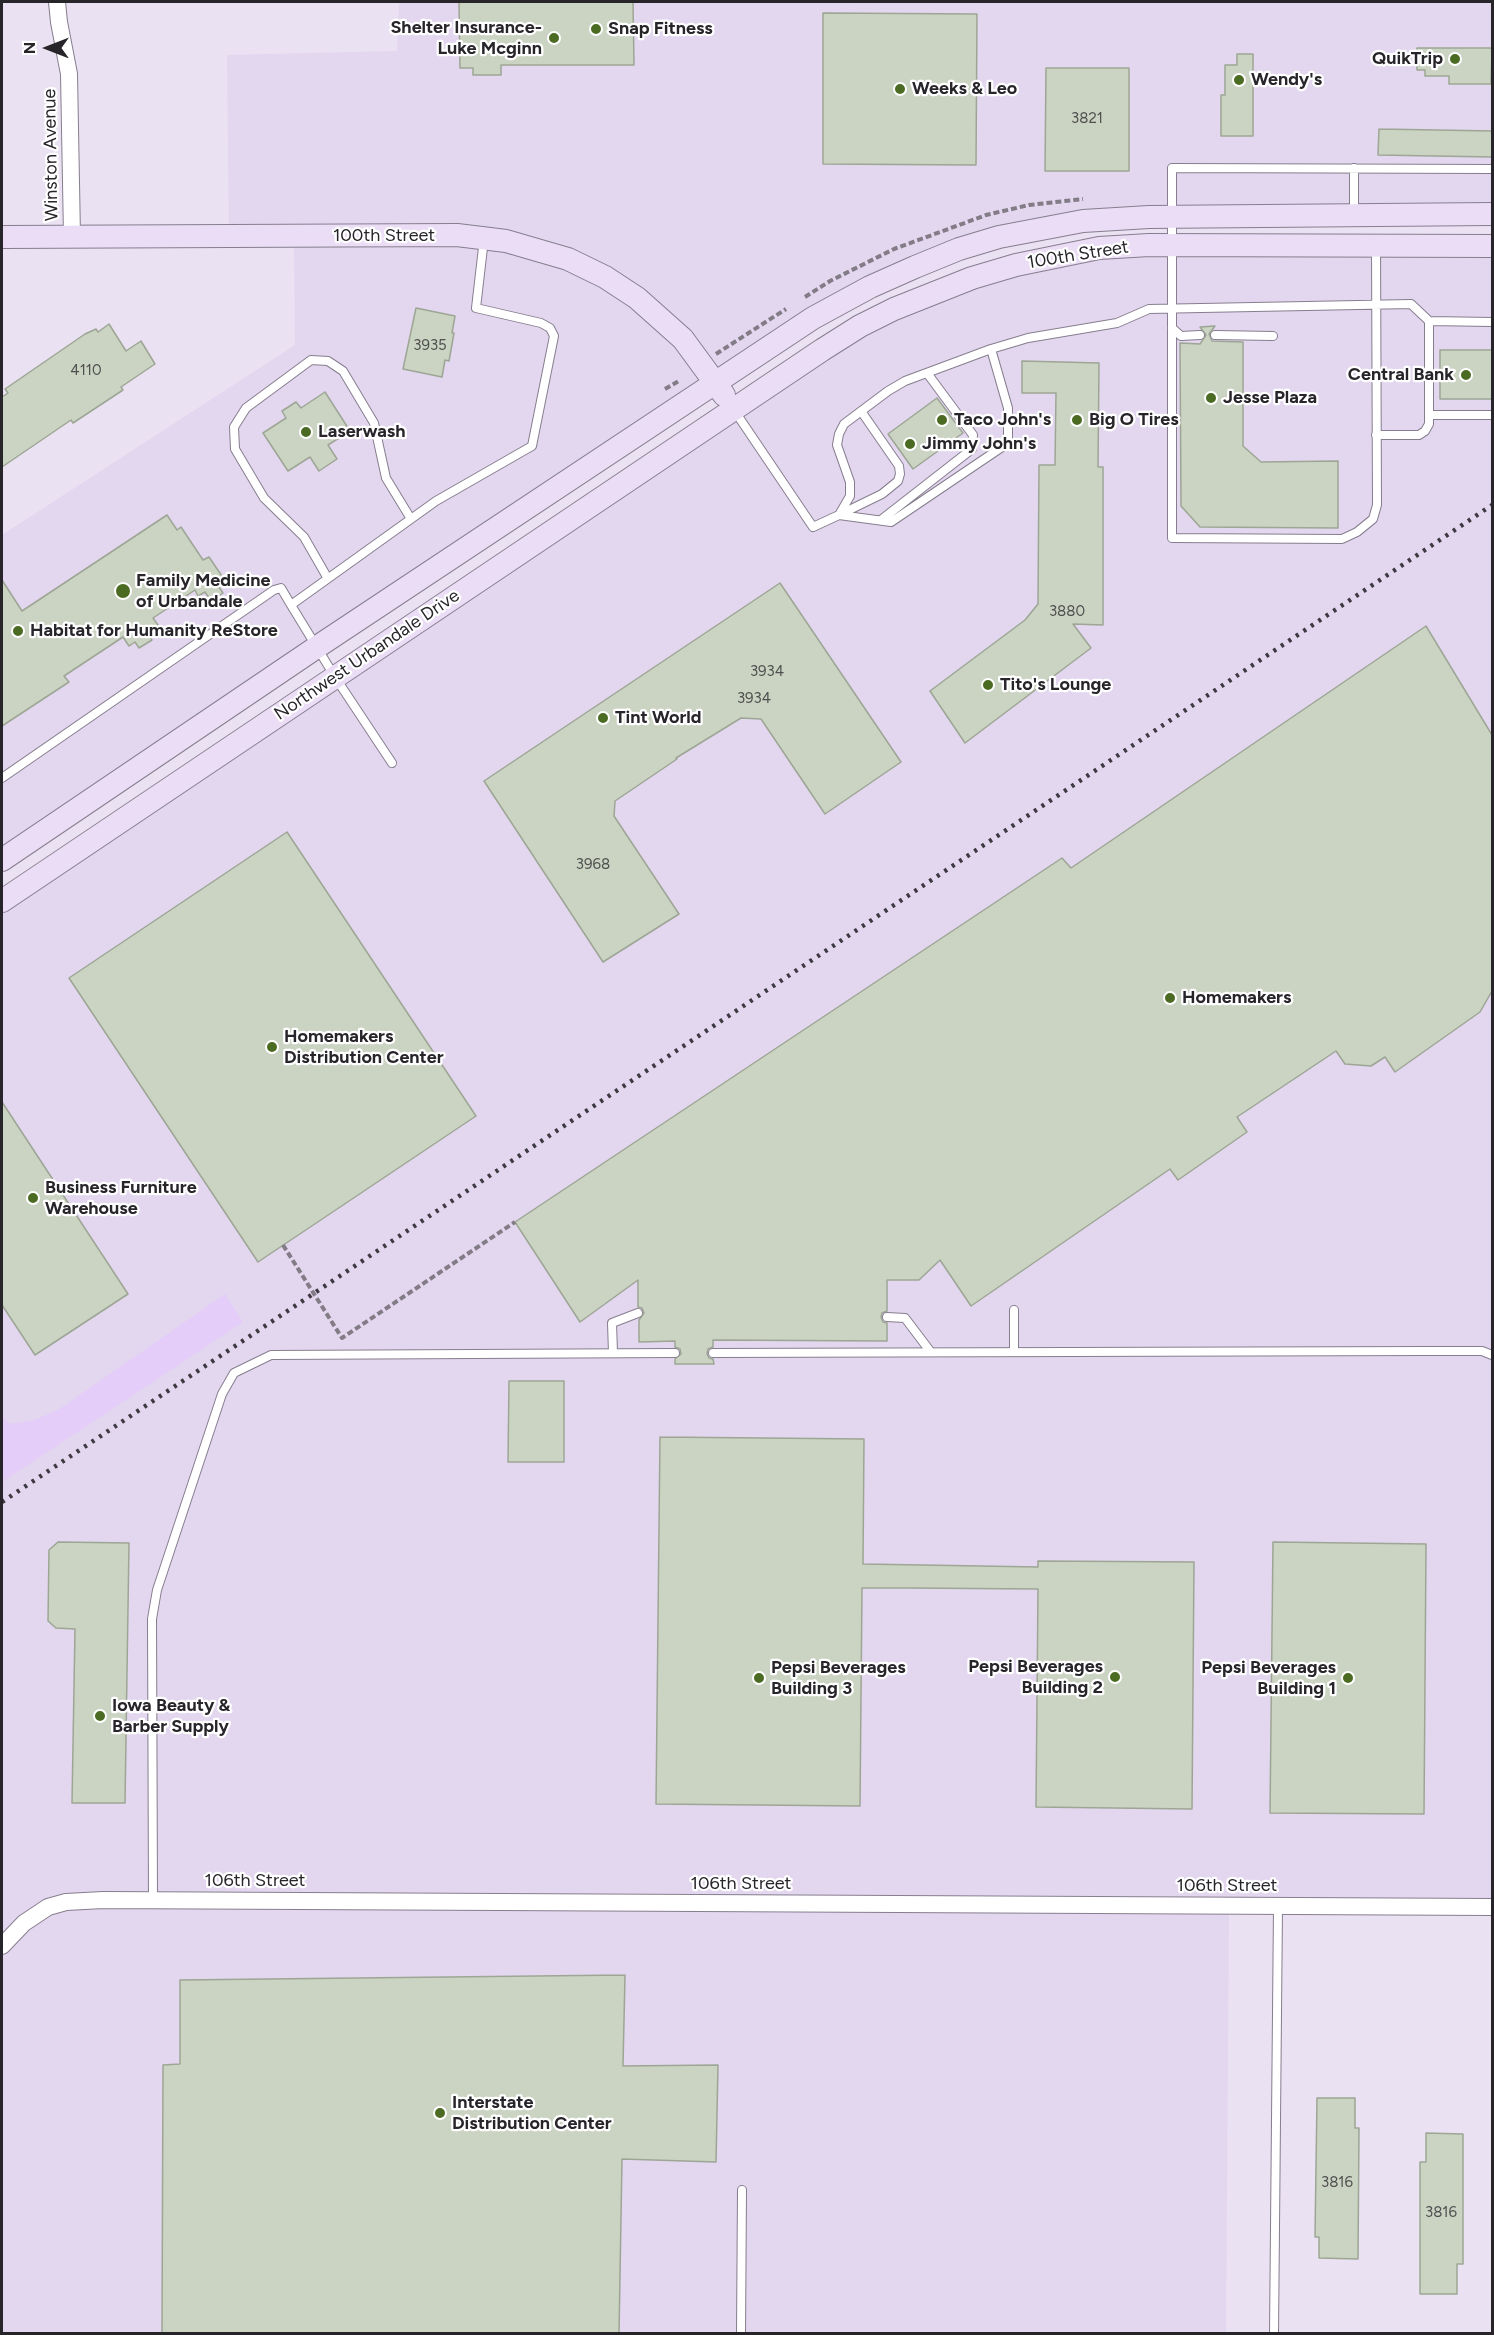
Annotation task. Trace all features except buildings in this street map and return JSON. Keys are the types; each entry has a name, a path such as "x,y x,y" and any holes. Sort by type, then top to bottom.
{"main road":[{"name":"100th Street","path":"715,382 813,318 870,287 958,249 1036,228 1083,221 1172,217 1492,214"},
{"name":"100th Street","path":"2,237 457,236 484,238 532,247 568,259 605,277 637,298 676,332 733,409 860,326 935,292 1016,265 1063,254 1099,248 1172,245 1492,246"},
{"name":"Northwest Urbandale Drive","path":"2,860 317,646 715,382"},
{"name":"Northwest Urbandale Drive","path":"2,901 733,409"}],"street":[{"name":"Winston Avenue","path":"57,2 69,74 72,237"},
{"name":"106th Street","path":"2,1945 24,1923 48,1908 66,1902 153,1900 1492,1907"}],"lane":[{"path":"1376,246 1377,505 1373,519 1357,532 1342,539 1172,538 1172,168 1492,169"},
{"path":"1354,168 1354,215"},
{"path":"291,604 436,501 532,446 554,336 549,328 541,323 476,308 484,238"},
{"path":"838,515 850,496 850,482 837,445 844,424 905,381 991,349 1028,338 1117,323 1149,309 1411,304 1430,321 1492,322"},
{"path":"1376,435 1419,435 1430,424 1430,321"},
{"path":"1172,328 1181,336 1200,335"},
{"path":"1215,335 1273,336"},
{"path":"838,515 891,522 1008,443 1008,408 991,349"},
{"path":"327,577 304,537 264,498 235,449 234,427 246,408 311,360 328,361 343,371 374,423 386,478 411,519"},
{"path":"881,520 972,449 973,435 927,373"},
{"path":"733,409 813,527 882,494 898,481 899,466 861,411"},
{"path":"1430,415 1492,415"},
{"path":"2,778 274,590 281,588 335,677 392,763"},
{"path":"1014,1310 1014,1351"},
{"path":"613,1353 612,1323 638,1313"},
{"path":"887,1317 904,1318 930,1352"},
{"path":"713,1353 1427,1351 1482,1352 1492,1355"},
{"path":"153,1900 152,1619 157,1590 222,1394 234,1373 272,1355 675,1353"},
{"path":"1274,2334 1278,1906"},
{"path":"741,2334 742,2190"}],"path":[{"path":"283,1245 342,1338 515,1222"}],"shaded area":[{"path":"399,2 1492,2 1492,214 1083,221 870,287 2,860 2,535 295,345 294,236 229,237 227,55 397,51"},
{"path":"1492,246 1492,1907 1229,1906 1226,2333 2,2334 2,901 860,326 1063,254"},
{"path":"225,1294 243,1322 2,1482 2,1417 10,1424 34,1420 58,1410"}],"railway":[{"path":"2,1502 1492,505"}],"place":[{"name":"Snap Fitness","path":"596,29"},
{"name":"Shelter Insurance- Luke Mcginn","path":"554,38"},
{"name":"QuikTrip","path":"1455,59"},
{"name":"Wendy's","path":"1239,80"},
{"name":"Weeks & Leo","path":"900,89"},
{"name":"Central Bank","path":"1466,375"},
{"name":"Jesse Plaza","path":"1211,398"},
{"name":"Taco John's","path":"942,420"},
{"name":"Big O Tires","path":"1077,420"},
{"name":"Laserwash","path":"306,432"},
{"name":"Jimmy John's","path":"910,444"},
{"name":"Family Medicine of Urbandale","path":"123,591"},
{"name":"Habitat for Humanity ReStore","path":"18,631"},
{"name":"Tito's Lounge","path":"988,685"},
{"name":"Tint World","path":"603,718"},
{"name":"Homemakers","path":"1170,998"},
{"name":"Homemakers Distribution Center","path":"272,1047"},
{"name":"Business Furniture Warehouse","path":"33,1198"},
{"name":"Pepsi Beverages Building 2","path":"1115,1677"},
{"name":"Pepsi Beverages Building 3","path":"759,1678"},
{"name":"Pepsi Beverages Building 1","path":"1348,1678"},
{"name":"Iowa Beauty & Barber Supply","path":"100,1716"},
{"name":"Interstate Distribution Center","path":"440,2113"}]}
